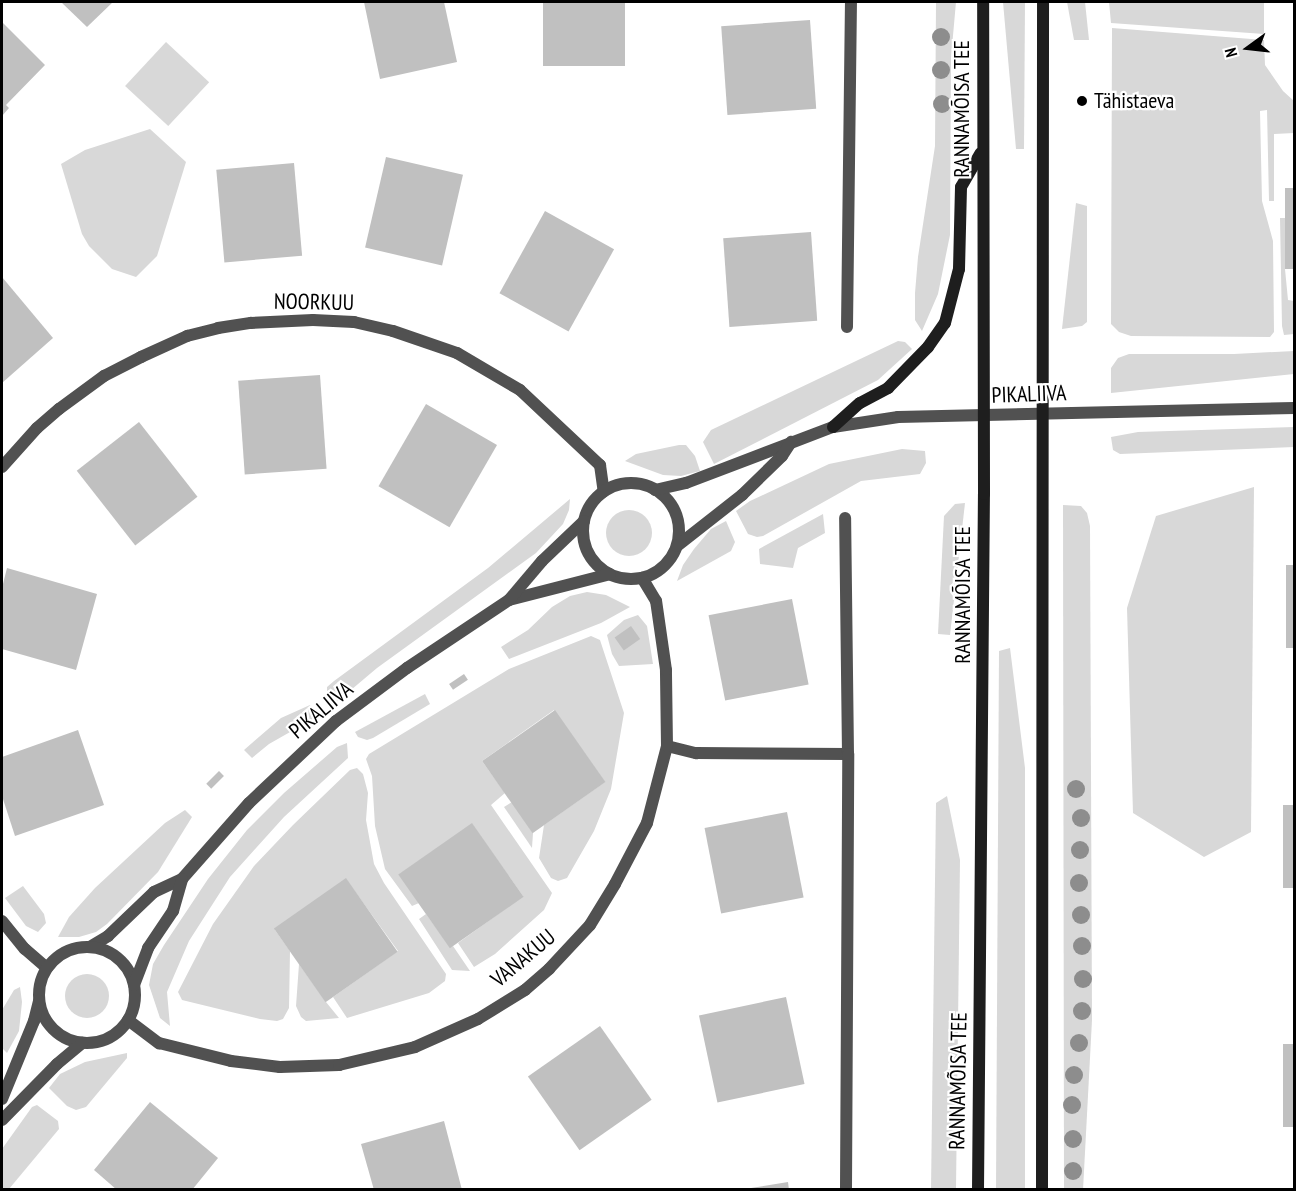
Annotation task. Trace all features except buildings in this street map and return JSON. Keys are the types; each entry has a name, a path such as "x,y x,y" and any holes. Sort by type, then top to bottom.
{"main road":[{"name":"RANNAMÕISA TEE","path":"978,1190 985,417 983,2"},
{"path":"1041,1190 1043,2"},
{"path":"833,428 860,403 888,388 928,347 945,322 959,269 961,187 982,152"}],"street":[{"path":"847,327 851,2"},
{"name":"NOORKUU","path":"2,466 36,428 59,409 104,376 141,357 187,336 218,328 251,323 313,320 354,322 393,331 457,353 475,363 520,390 600,465 604,492"},
{"name":"PIKALIIVA","path":"1271,408 1294,403"},
{"name":"PIKALIIVA","path":"655,490 686,483 792,441 833,428 898,417 985,417 1042,413 1294,408"},
{"path":"677,546 679,530 676,514 668,500 655,490 629,483 604,492 588,510 584,521 584,537 588,552 597,565 620,578 642,578 664,567 677,546 742,495 782,456 792,441"},
{"path":"845,518 848,754 846,1190"},
{"path":"509,600 542,561 584,521"},
{"path":"509,600 610,574"},
{"name":"VANAKUU","path":"128,1020 159,1043 231,1061 280,1067 339,1065 415,1047 478,1019 525,990 549,969 590,925 615,884 647,823 667,746 666,670 656,601 642,578"},
{"name":"PIKALIIVA","path":"182,879 249,803 336,722 407,668 509,600"},
{"path":"667,746 696,753 848,754"},
{"path":"2,1098 34,1021 41,984 47,968 66,952 90,947 125,922 154,892 182,879"},
{"path":"39,1000 44,1016 54,1029 66,1038 82,1043 109,1038 128,1020 133,1009 134,986 148,948 173,911 182,879"},
{"path":"2,921 25,950 47,968"},
{"path":"90,947 106,951 119,959 129,971 134,986"},
{"path":"2,1120 57,1064 82,1043"}],"shaded area":[{"path":"936,2 956,2 951,58 950,235 938,294 922,331 915,320 915,293 918,257 935,146"},
{"path":"1003,2 1025,2 1024,149 1016,149"},
{"path":"1067,2 1085,2 1089,40 1074,40"},
{"path":"1109,2 1264,2 1264,34 1111,23"},
{"path":"1112,28 1264,40 1265,65 1283,91 1294,101 1294,133 1274,134 1274,201 1269,201 1267,110 1260,111 1262,201 1273,241 1274,332 1270,337 1131,336 1119,332 1111,324"},
{"path":"166,42 209,82 168,126 125,86"},
{"path":"150,129 186,162 157,256 136,277 112,269 89,246 82,234 61,164 85,150"},
{"path":"1076,203 1087,206 1087,322 1082,326 1062,329"},
{"path":"1280,218 1286,218 1285,269 1288,300 1294,301 1294,334 1284,335 1282,326"},
{"path":"898,341 905,342 912,349 878,380 714,464 703,442 711,430"},
{"path":"1294,351 1294,374 1111,393 1111,368 1118,358 1129,354 1234,354"},
{"path":"1294,427 1294,447 1120,454 1113,450 1111,437 1138,432"},
{"path":"686,445 695,456 700,471 681,476 663,475 625,461 636,454"},
{"path":"902,449 925,451 926,463 920,474 861,481 763,536 748,534 736,511 750,501 829,464"},
{"path":"1254,487 1251,832 1204,857 1133,813 1127,608 1156,516"},
{"path":"570,499 569,510 563,524 536,553 377,668 332,706 327,697 327,687 488,568"},
{"path":"965,503 950,635 938,634 944,516 955,504"},
{"path":"1063,505 1081,506 1087,513 1090,526 1092,1020 1083,1190 1064,1189"},
{"path":"629,510 645,517 652,533 645,549 629,556 613,549 606,533 613,517"},
{"path":"823,514 825,533 798,548 793,568 760,564 759,549"},
{"path":"726,521 735,542 731,551 677,581 683,565 694,549 711,529"},
{"path":"587,592 606,595 630,607 601,623 509,659 501,647 528,630 552,607 570,596"},
{"path":"638,615 647,626 653,664 619,666 612,654 607,635 624,620"},
{"path":"591,636 600,640 624,713 611,789 594,831 567,878 558,881 551,878 539,858 544,825 605,782 554,710 482,761 505,793 491,805 552,893 544,910 495,954 474,967 458,943 523,896 472,824 400,874 419,903 412,906 385,869 375,826 372,776 366,759 369,754 509,669"},
{"path":"1010,648 1025,768 1025,1189 996,1190 999,651"},
{"path":"425,694 430,704 373,738 367,740 358,737 355,732"},
{"path":"310,705 320,715 269,744 252,758 244,750 281,718"},
{"path":"347,743 348,758 284,817 230,877 189,941 167,992 170,1026 160,1018 149,985 153,964 164,945 208,879 247,830 284,793 337,747"},
{"path":"357,768 363,774 368,793 366,820 374,864 384,883 446,974 445,981 429,993 347,1018 333,997 398,951 346,879 275,930 290,951 289,1008 283,1019 277,1021 260,1019 182,1000 178,992 213,924 254,866 350,770"},
{"path":"947,796 960,860 956,1189 931,1190 936,803"},
{"path":"512,802 533,833 532,848 504,807"},
{"path":"185,810 192,817 158,872 107,924 96,932 79,937 58,937 69,917 95,888 165,823"},
{"path":"23,886 44,914 46,923 38,932 26,926 5,898"},
{"path":"426,914 450,947 453,946 470,971 452,970 419,919"},
{"path":"299,964 339,1018 306,1021 301,1017 296,1006"},
{"path":"87,974 102,981 109,996 102,1011 87,1018 72,1011 65,996 72,981"},
{"path":"20,987 22,1002 19,1031 7,1053 2,1048 2,1010 14,990"},
{"path":"127,1053 127,1058 86,1107 76,1110 67,1106 49,1088 60,1074 85,1062"},
{"path":"37,1105 58,1121 59,1129 9,1189 2,1189 2,1149 32,1107"}],"place":[{"name":"Tähistaeva","path":"1082,101"}]}
